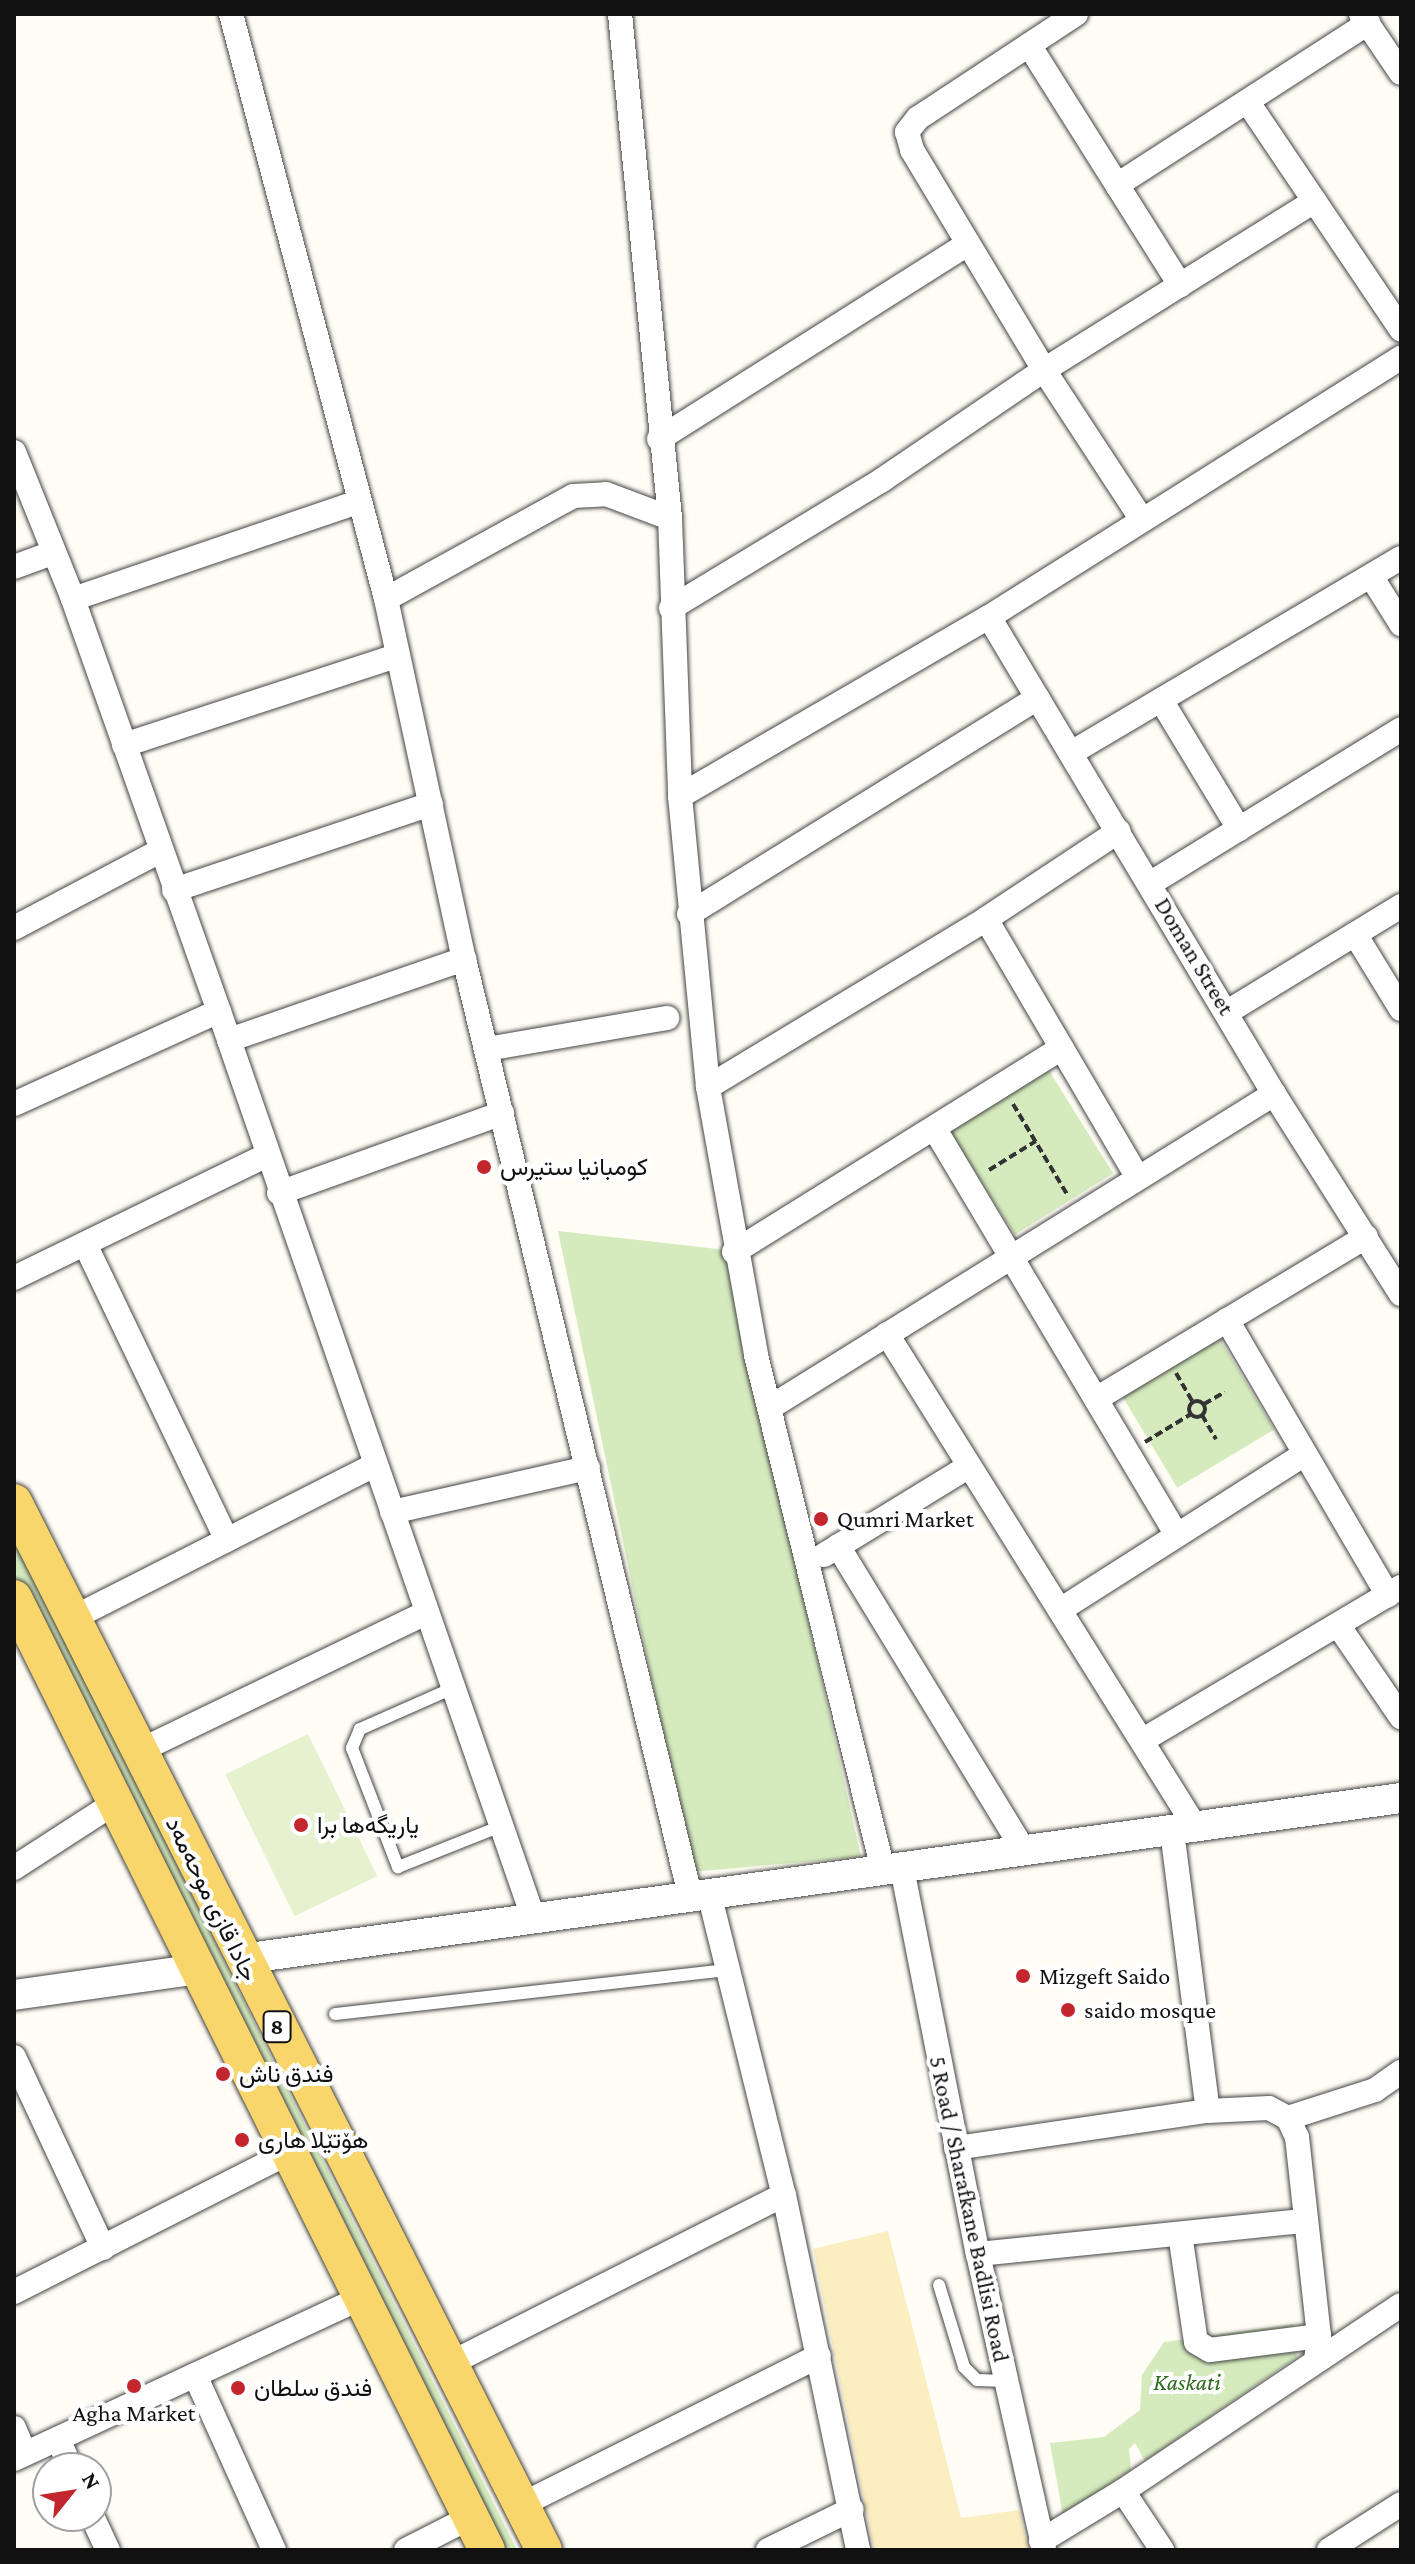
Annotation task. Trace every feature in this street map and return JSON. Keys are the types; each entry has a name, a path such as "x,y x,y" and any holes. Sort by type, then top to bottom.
{"main road":[{"name":"جادا قازی موحەمەد","path":"14,1502 242,1959 544,2550"},
{"name":"جادا قازی موحەمەد","path":"14,1598 487,2550"}],"street":[{"path":"231,14 386,599 464,959 588,1468 700,1894 728,1970 784,2195 852,2509 858,2550"},
{"name":"5 Road / Sharafkane Badlisi Road","path":"620,14 659,439 670,518 680,796 689,914 708,1087 734,1252 808,1565 892,1869 1042,2545"},
{"path":"1076,14 918,118 907,132 912,150 1044,370 1142,520"},
{"path":"1117,185 1249,104 1365,18 1401,73"},
{"path":"1029,45 1180,285"},
{"path":"1249,104 1401,329"},
{"path":"671,608 882,480 1044,370 1314,201"},
{"path":"659,439 968,244"},
{"path":"680,796 989,617 1142,520 1398,366"},
{"path":"14,452 73,599 219,1011 279,1193 533,1917"},
{"path":"386,599 573,496 606,494 670,518"},
{"path":"73,599 358,502"},
{"path":"14,567 52,553"},
{"path":"1071,753 1401,558"},
{"path":"1371,576 1401,624"},
{"name":"Doman Street","path":"989,617 1229,1011 1274,1094 1401,1294"},
{"path":"124,745 396,656"},
{"path":"689,914 1038,698"},
{"path":"1161,700 1239,829"},
{"path":"1151,883 1401,729"},
{"path":"174,890 431,804"},
{"path":"708,1087 986,919 1119,831"},
{"path":"17,918 160,851"},
{"path":"1229,1011 1401,906"},
{"path":"986,919 1138,1178"},
{"path":"1355,934 1401,1009"},
{"path":"229,1040 464,959"},
{"path":"14,1104 219,1011"},
{"path":"487,1049 667,1018"},
{"path":"734,1252 936,1131 1062,1048"},
{"path":"769,1408 1274,1094"},
{"path":"279,1193 502,1113"},
{"path":"936,1131 1177,1535"},
{"path":"14,1278 267,1155"},
{"path":"1096,1399 1366,1237"},
{"path":"85,1244 227,1540"},
{"path":"1143,1740 1394,1591 1305,1454 1227,1320"},
{"path":"887,1334 1143,1740 1184,1829 1208,2111"},
{"path":"1060,1610 1305,1454"},
{"path":"73,1618 375,1465"},
{"path":"808,1565 969,1466"},
{"path":"392,1512 588,1468"},
{"path":"838,1546 1024,1851"},
{"path":"139,1751 426,1613"},
{"path":"1338,1625 1401,1717"},
{"path":"242,1959 1401,1798"},
{"path":"14,1868 116,1802"},
{"path":"14,1995 199,1969"},
{"path":"14,2057 103,2248"},
{"path":"1288,2118 1375,2090 1401,2072"},
{"path":"956,2148 1208,2111 1269,2108 1288,2118 1297,2137 1319,2336 1316,2361"},
{"path":"14,2292 290,2152"},
{"path":"451,2363 784,2195"},
{"path":"978,2254 1305,2221"},
{"path":"1180,2234 1196,2342 1210,2350 1319,2336"},
{"path":"14,2428 20,2456 363,2297"},
{"path":"1042,2545 1316,2361 1397,2316"},
{"path":"521,2505 819,2356"},
{"path":"195,2375 274,2550"},
{"path":"58,2439 64,2452"},
{"path":"1123,2491 1162,2550"},
{"path":"1329,2550 1401,2504"},
{"path":"768,2550 852,2509"},
{"path":"406,2550 471,2517"}],"lane":[{"path":"453,1688 360,1729 352,1748 398,1867 501,1826"},
{"path":"335,2014 728,1970"},
{"path":"939,2285 964,2367 977,2380 1006,2381"}],"path":[{"path":"1003,1087 1080,1215"},
{"path":"989,1170 1036,1141"},
{"path":"1175,1371 1193,1402 1191,1414"},
{"path":"1193,1402 1204,1404 1225,1392"},
{"path":"1204,1404 1202,1415 1216,1439"},
{"path":"1128,1453 1191,1414 1202,1415"}],"green space":[{"path":"1048,1069 1113,1173 1015,1235 950,1130"},
{"path":"558,1231 726,1250 861,1857 692,1872"},
{"path":"1218,1336 1274,1429 1177,1488 1121,1394"},
{"path":"14,1533 517,2550 497,2550 14,1574"},
{"name":"یاریگەها برا","path":"308,1734 377,1876 295,1916 225,1774"},
{"name":"Kaskati","path":"1293,2324 1297,2357 1145,2461 1135,2443 1129,2449 1131,2470 1063,2516 1050,2443 1104,2437 1140,2410 1142,2375 1164,2342"}],"sand":[{"path":"888,2231 961,2518 1019,2510 1029,2550 874,2550 813,2249"}],"place":[{"name":"كومبانيا ستيرس","path":"484,1167"},
{"name":"Qumri Market","path":"821,1519"},
{"name":"یاریگەها برا","path":"301,1825"},
{"name":"Mizgeft Saido","path":"1023,1976"},
{"name":"saido mosque","path":"1068,2010"},
{"name":"فندق ناش","path":"223,2074"},
{"name":"هۆتێلا هاری","path":"242,2140"},
{"name":"Agha Market","path":"134,2386"},
{"name":"فندق سلطان","path":"238,2388"}]}
